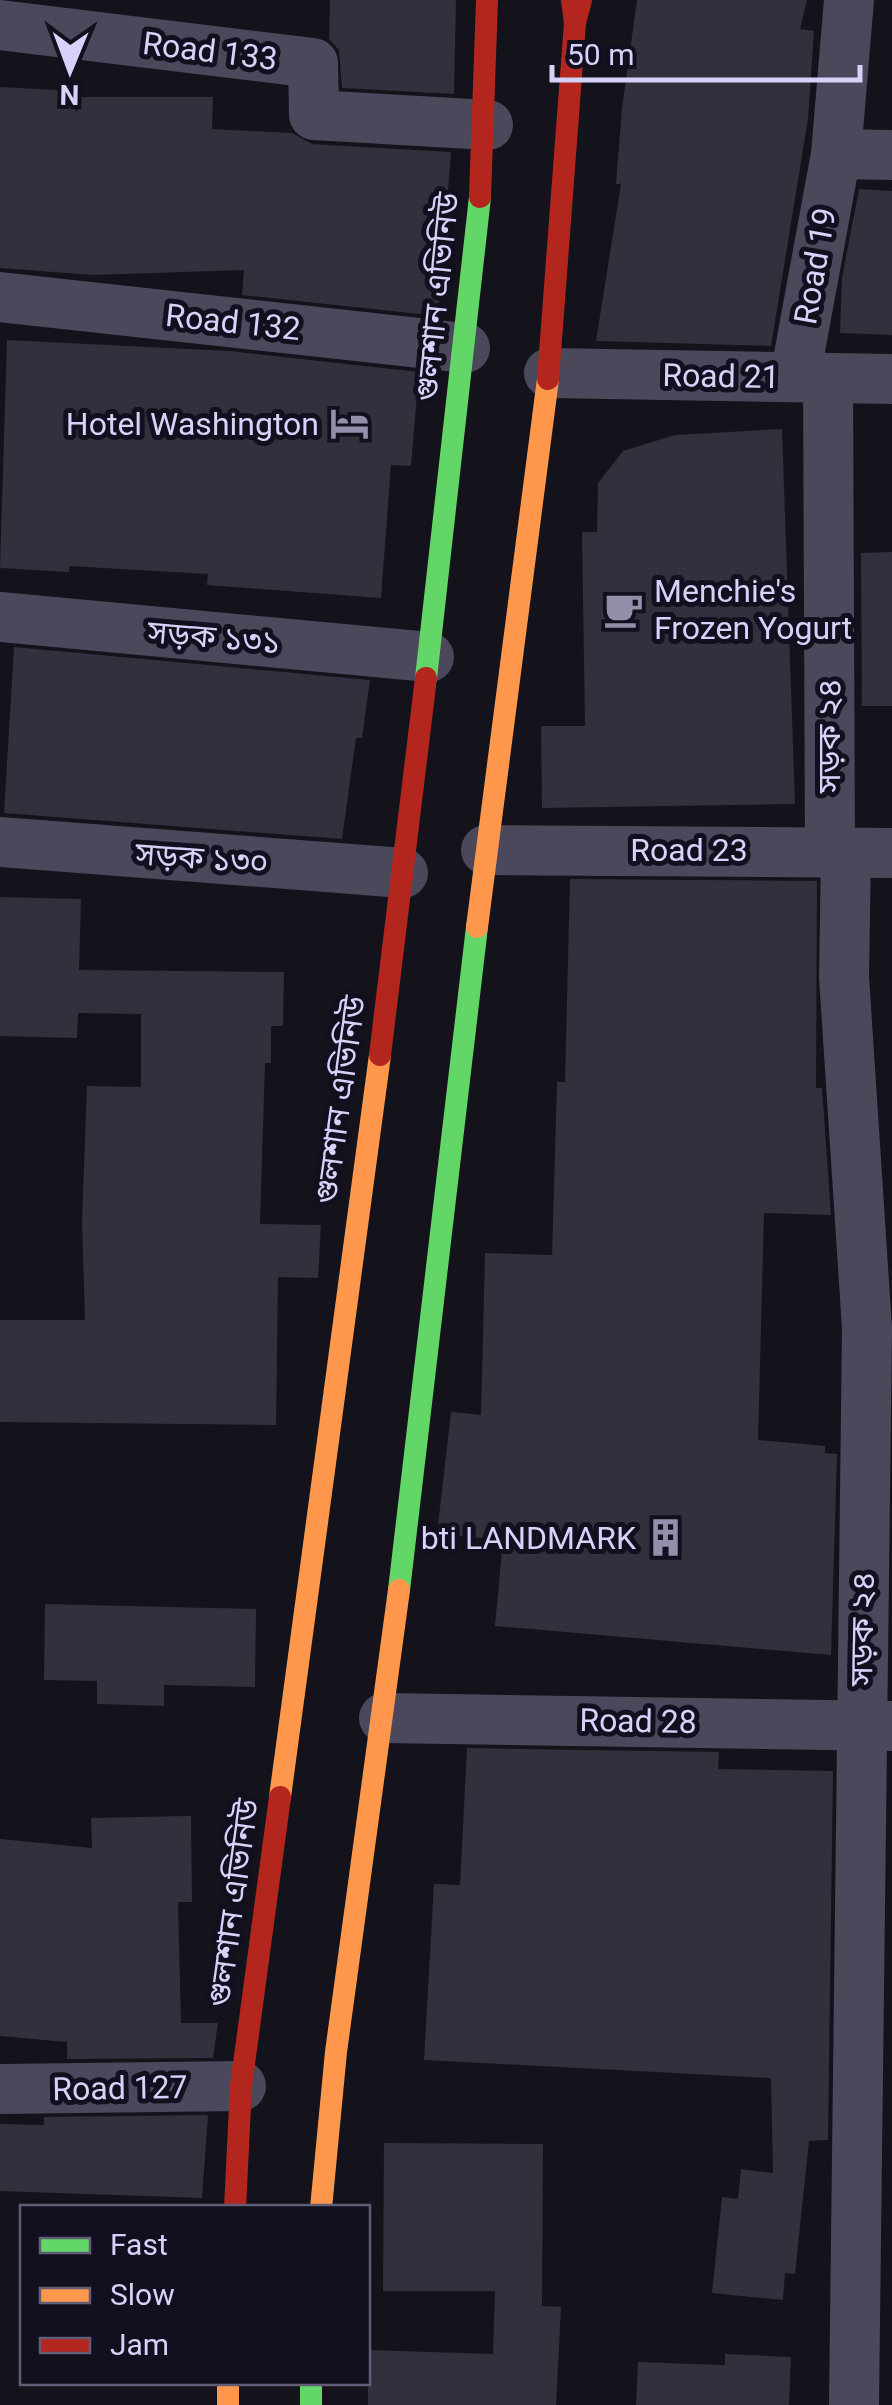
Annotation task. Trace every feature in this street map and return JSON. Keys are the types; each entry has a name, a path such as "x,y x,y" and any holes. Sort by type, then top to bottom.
{"main road":[{"name":"গুলশান এভিনিউ","path":"236,2205 241,2086 404,874 466,348 488,125 487,0"},
{"path":"321,2205 336,2052 384,1718 486,850 549,373 576,8"}],"street":[{"name":"Road 19","path":"812,378 849,0"},
{"name":"Road 133","path":"0,25 313,63 314,116 488,125"},
{"path":"836,154 892,155"},
{"name":"Road 132","path":"0,296 466,348"},
{"name":"Road 21","path":"549,373 892,379"},
{"name":"সড়ক ২৪","path":"812,378 856,853 844,978 880,1328 876,1725 854,2405"},
{"name":"সড়ক ১৩১","path":"0,616 428,656"},
{"name":"সড়ক ১৩০","path":"0,842 404,874"},
{"name":"Road 23","path":"486,850 856,853"},
{"name":"Road 28","path":"384,1718 876,1725"},
{"name":"Road 127","path":"0,2089 241,2086"}],"building":[{"path":"330,0 456,0 454,94 342,88 339,50 329,39"},
{"path":"637,0 807,0 800,29 814,31 808,119 771,346 596,341 621,184 616,184 622,108"},
{"path":"0,87 76,91 76,97 213,97 212,129 292,133 312,144 451,152 438,316 242,295 244,270 93,275 0,268"},
{"path":"859,189 892,191 892,335 840,333 842,278"},
{"path":"7,340 229,351 419,372 411,466 391,465 381,598 207,585 208,574 69,566 69,572 0,568"},
{"path":"782,429 795,804 542,808 541,726 585,726 582,532 597,532 598,483 623,451 675,435"},
{"path":"892,552 892,706 862,706 861,553"},
{"path":"14,647 370,680 362,738 356,738 342,839 4,813"},
{"path":"570,879 817,881 816,1088 822,1088 831,1215 764,1213 758,1440 825,1446 825,1453 837,1454 831,1655 495,1626 503,1540 437,1534 451,1412 481,1415 485,1253 552,1255 557,1082 565,1082"},
{"path":"0,897 81,899 79,970 284,972 283,1026 271,1026 271,1063 265,1063 260,1224 321,1225 318,1278 278,1277 276,1425 0,1422 0,1320 85,1320 82,1221 87,1086 141,1087 141,1014 78,1013 77,1038 0,1036"},
{"path":"45,1604 256,1609 255,1687 164,1685 164,1706 97,1704 97,1681 44,1680"},
{"path":"467,1748 719,1752 718,1769 833,1771 828,2140 809,2141 795,2274 785,2273 783,2300 712,2293 722,2197 738,2199 741,2169 773,2173 771,2078 424,2060 434,1884 460,1885"},
{"path":"191,1816 192,1902 178,1902 181,2023 218,2023 213,2058 67,2059 67,2042 0,2036 0,1839 92,1848 91,1818"},
{"path":"208,2115 202,2198 0,2191 0,2124 44,2125 44,2117"},
{"path":"384,2143 543,2144 542,2306 561,2307 556,2405 368,2405 370,2350 493,2354 495,2291 383,2291"},
{"path":"725,2354 791,2357 789,2405 636,2405 638,2362 725,2365"}],"traffic: fast":[{"path":"426,678 480,197"},
{"path":"399,1590 477,927"},
{"path":"311,2385 311,2405"}],"traffic: slow":[{"path":"477,927 548,379"},
{"path":"280,1797 380,1055"},
{"path":"321,2205 336,2052 399,1590"},
{"path":"228,2385 228,2405"}],"traffic: jam":[{"path":"480,197 487,0"},
{"path":"548,379 575,23 572,0"},
{"path":"575,23 581,0"},
{"path":"380,1055 426,678"},
{"path":"235,2205 241,2086 280,1797"}],"place":[{"name":"Hotel Washington","path":"349,424"},
{"name":"Menchie's Frozen Yogurt","path":"624,609"},
{"name":"bti LANDMARK","path":"666,1538"}]}
